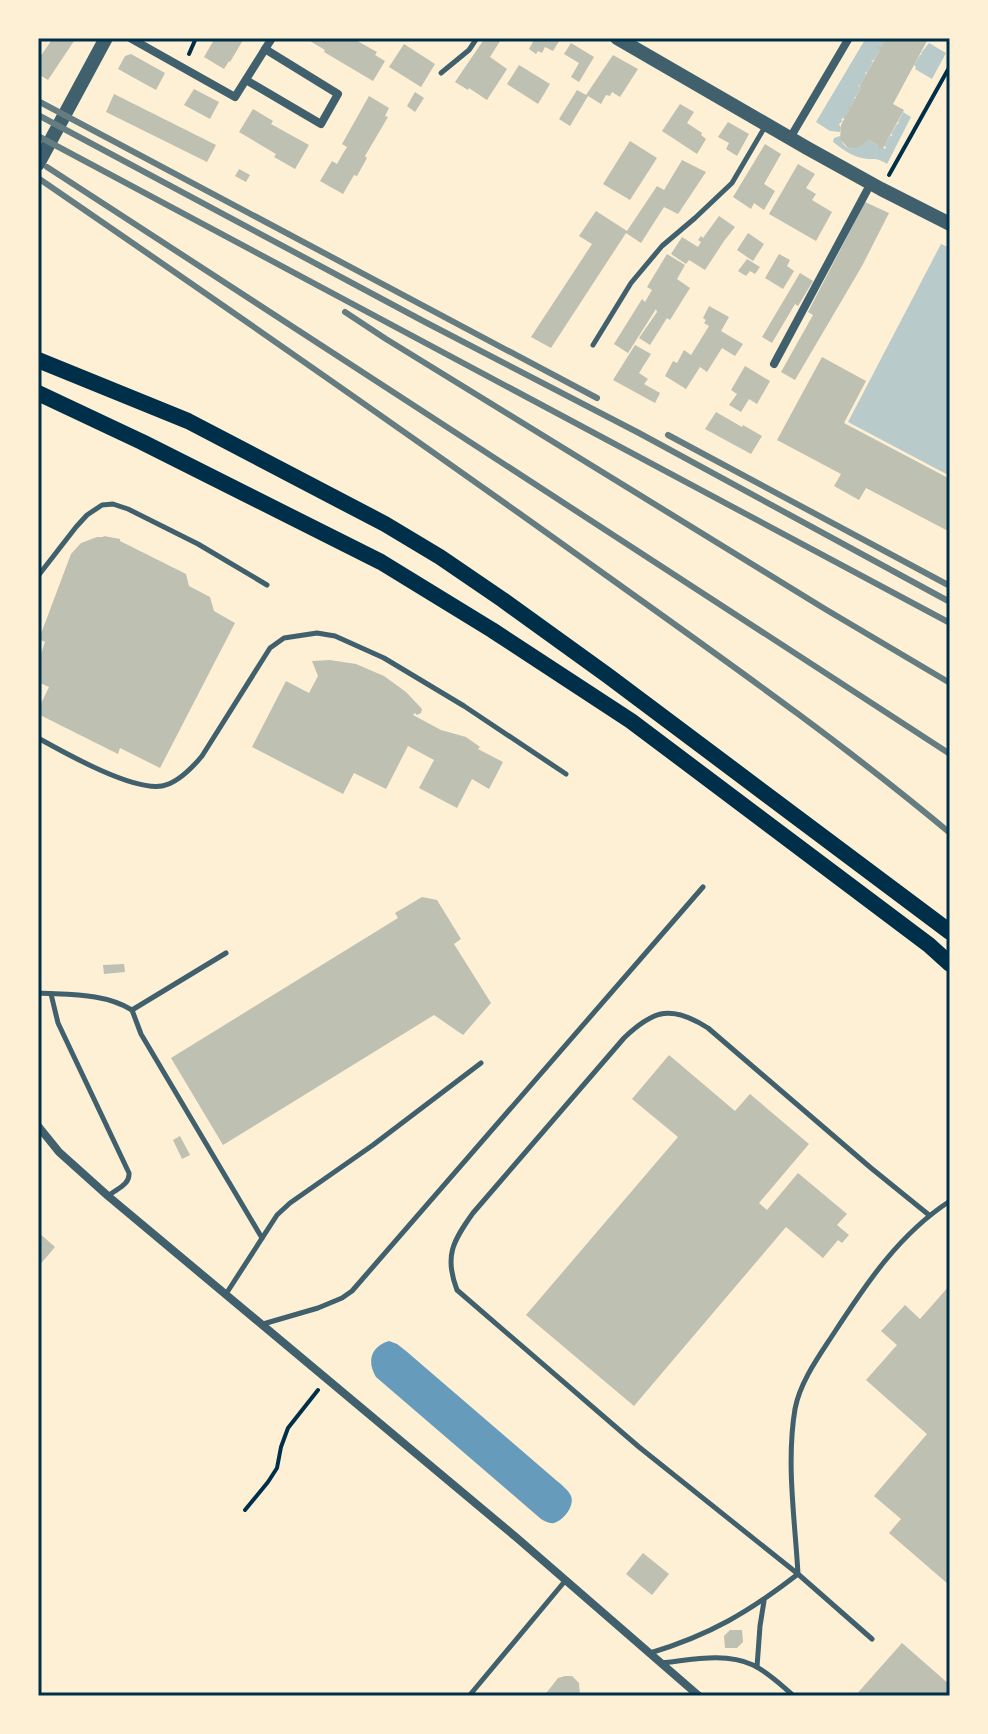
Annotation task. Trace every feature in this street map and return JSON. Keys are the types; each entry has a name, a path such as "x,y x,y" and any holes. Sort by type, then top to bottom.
{"main road":[{"path":"38,360 188,421 385,524 440,557 632,693 950,932"},
{"path":"38,393 381,562 492,630 631,721 950,964"}],"street":[{"path":"38,164 106,38"},
{"path":"130,38 235,97 272,38"},
{"path":"617,38 638,43 807,148 950,224"},
{"path":"790,138 849,38"},
{"path":"246,80 321,124 338,94 265,49"},
{"path":"774,364 871,183"},
{"path":"38,1126 59,1152 108,1196 566,1580 699,1696"}],"lane":[{"path":"441,73 469,50 477,38"},
{"path":"593,345 631,283 662,246 732,183 766,124"},
{"path":"38,576 87,515 102,505 113,504 198,544 267,585"},
{"path":"38,738 85,763 128,780 147,786 162,786 178,779 202,756 270,648 284,638 317,633 335,636 384,658 464,706 566,774"},
{"path":"262,1325 318,1308 352,1291 703,887"},
{"path":"132,1010 226,953"},
{"path":"38,993 96,996 119,1002 132,1010 141,1034 262,1238"},
{"path":"51,994 58,1023 129,1173 130,1179 126,1184 108,1196"},
{"path":"872,1639 798,1574 639,1447 471,1303 457,1290 452,1278 451,1250 458,1233 473,1213 624,1038 640,1023 657,1015 673,1013 690,1016 708,1028 929,1215"},
{"path":"226,1295 277,1215 290,1203 481,1063"},
{"path":"798,1574 790,1445 796,1405 811,1368 864,1287 895,1249 929,1215 950,1201"},
{"path":"650,1653 699,1637 764,1600 798,1574"},
{"path":"469,1696 566,1580"},
{"path":"757,1667 764,1600"},
{"path":"661,1663 724,1659 748,1663 794,1696"}],"path":[{"path":"887,178 950,66"},
{"path":"245,1510 277,1468 288,1428 327,1379"}],"shaded area":[{"path":"866,38 885,38 858,86 861,88 847,109 845,119 839,124 840,132 830,131 816,122"},
{"path":"929,43 946,53 932,79 915,69 914,65"},
{"path":"903,112 911,117 887,164 854,156 833,142 840,136 849,148 869,140 880,149 885,149"},
{"path":"941,244 950,248 950,476 848,422"}],"water":[{"path":"389,1341 406,1351 565,1488 572,1500 564,1516 554,1523 541,1519 376,1377 372,1356 378,1347"}],"building":[{"path":"53,38 70,38 74,41 48,80 38,74 38,60"},
{"path":"215,38 243,40 224,69 204,57"},
{"path":"305,38 352,38 377,52 375,55 385,61 373,81"},
{"path":"485,38 502,38 490,57 507,69 487,100 455,82"},
{"path":"530,38 561,38 553,51 545,47 542,53 538,51 536,54 529,49 534,40"},
{"path":"885,38 928,39 893,104 904,110 883,148 878,148 869,140 857,148 848,148 840,139 841,125 880,50 874,46 881,47"},
{"path":"571,43 594,57 579,82 571,77 579,63 564,54"},
{"path":"404,44 435,64 421,87 389,67"},
{"path":"131,54 165,73 156,90 118,69 125,56"},
{"path":"613,55 638,69 620,97 612,92 601,104 588,96 570,126 559,119 577,90 586,95"},
{"path":"519,65 550,84 538,104 507,84"},
{"path":"194,89 219,102 210,119 184,105"},
{"path":"415,92 424,98 415,112 407,106"},
{"path":"114,94 216,145 207,162 106,112"},
{"path":"369,96 389,108 385,116 388,117 357,176 354,175 343,194 320,181 332,161 337,164 347,147 342,144"},
{"path":"680,104 694,112 687,123 706,139 697,154 662,131"},
{"path":"253,109 273,121 271,124 309,145 295,169 239,132"},
{"path":"728,122 749,134 737,156 726,149 729,143 718,137"},
{"path":"630,141 657,158 630,200 603,184"},
{"path":"765,144 781,154 764,184 775,191 764,210 754,203 751,209 733,197"},
{"path":"682,160 706,172 678,214 664,207 641,243 626,233 551,348 531,337 592,244 579,236 596,211 627,231 657,186 664,190"},
{"path":"798,164 815,174 806,188 816,194 812,200 832,212 816,241 769,214"},
{"path":"239,169 250,175 246,182 235,176"},
{"path":"865,202 889,213 862,266 795,380 781,372 813,315 808,312"},
{"path":"719,216 735,227 705,270 689,260 686,264 671,254 682,237 698,247 701,242 698,240 701,236 703,238"},
{"path":"748,233 764,244 753,261 737,250"},
{"path":"667,254 685,265 677,279 690,288 650,345 639,338 656,309 628,353 614,344 642,299 645,302 652,290 647,287"},
{"path":"779,254 790,260 787,266 794,271 783,289 765,278"},
{"path":"747,259 760,267 755,274 750,271 746,276 738,271"},
{"path":"800,273 813,281 772,343 762,337"},
{"path":"709,306 729,317 721,331 743,344 735,356 722,348 707,372 700,367 686,389 665,376 684,350 691,355 709,326 703,318"},
{"path":"635,345 651,354 639,373 648,379 644,384 660,393 655,403 613,380"},
{"path":"822,357 866,381 844,423 950,479 950,532 866,488 859,500 834,486 841,474 777,440"},
{"path":"745,366 770,381 757,404 749,399 741,412 729,405 737,394 731,390"},
{"path":"716,412 762,436 751,454 705,429"},
{"path":"104,536 120,539 186,574 189,586 210,597 214,611 235,623 160,768 120,748 118,754 38,714 49,687 38,682 38,663 45,642 39,639 71,554 81,543"},
{"path":"312,661 356,664 384,676 422,709 421,713 413,715 441,730 466,737 480,747 478,749 503,762 489,789 472,779 457,808 419,788 434,760 408,746 386,789 354,773 343,794 252,747 286,681 309,693 318,676"},
{"path":"422,897 437,900 461,939 454,944 491,1003 463,1035 434,1015 223,1145 171,1058 398,918 395,913"},
{"path":"124,964 125,972 104,974 103,965"},
{"path":"669,1055 735,1111 750,1094 809,1144 759,1203 767,1210 798,1173 847,1214 837,1225 849,1235 842,1243 838,1240 823,1258 786,1227 634,1406 526,1315 678,1137 632,1099"},
{"path":"180,1136 190,1155 182,1159 173,1140"},
{"path":"38,1232 55,1247 38,1267"},
{"path":"950,1285 948,1584 889,1533 901,1519 874,1496 927,1434 866,1380 897,1345 881,1331 905,1305 920,1319"},
{"path":"643,1553 669,1574 652,1595 626,1574"},
{"path":"730,1630 742,1630 743,1642 737,1648 725,1648 724,1636"},
{"path":"902,1643 950,1685 950,1696 855,1696"},
{"path":"572,1676 579,1683 580,1696 544,1696 558,1678"}],"railway":[{"path":"38,101 597,398"},
{"path":"38,115 639,433 950,602"},
{"path":"38,136 950,623"},
{"path":"47,167 950,754"},
{"path":"38,178 395,425 694,638 824,733 950,833"},
{"path":"345,312 950,683"},
{"path":"668,435 950,586"}]}
